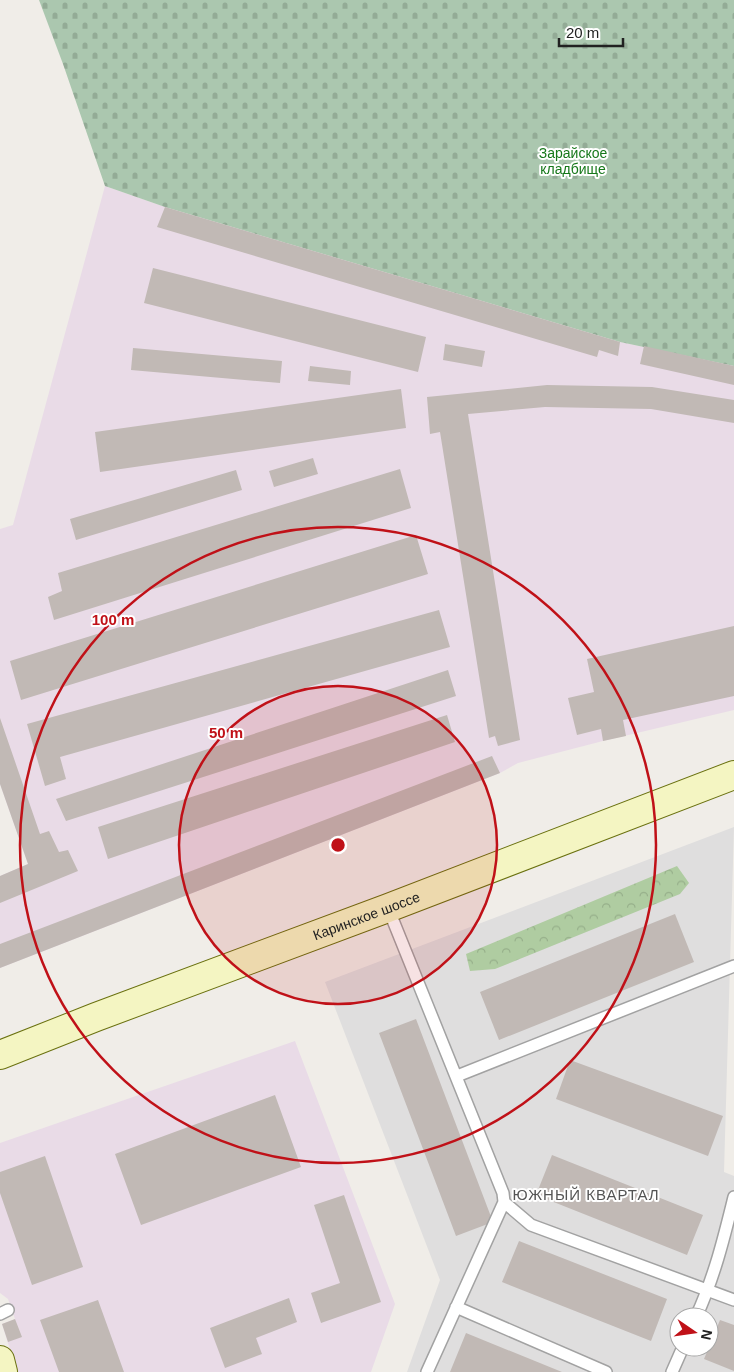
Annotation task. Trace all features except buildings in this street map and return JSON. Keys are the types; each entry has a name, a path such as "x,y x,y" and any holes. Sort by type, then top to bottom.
{"main road":[{"name":"Каринское шоссе","path":"0,1055 734,775"},
{"path":"0,1360 3,1372"}],"lane":[{"path":"388,908 457,1076 503,1193 504,1202 427,1372"},
{"path":"457,1076 734,966"},
{"path":"700,1307 723,1246 734,1197"},
{"path":"504,1202 531,1225 734,1300"},
{"path":"456,1307 606,1372"},
{"path":"672,1372 679,1357"}],"shaded area":[{"path":"105,186 165,207 620,342 734,366 734,710 518,763 500,773 0,968 0,876 28,864 0,784 0,529 13,525"},
{"path":"734,827 724,1172 734,1176 734,1372 407,1372 440,1280 325,982"},
{"path":"295,1041 395,1304 371,1372 17,1372 2,1324 15,1319 8,1299 0,1293 0,1143"}],"green space":[{"name":"Зарайское кладбище","path":"39,0 734,0 734,366 620,342 165,207 105,186"},
{"path":"677,866 689,883 680,894 495,969 470,971 466,954"}],"district":[{"name":"ЮЖНЫЙ КВАРТАЛ","path":"586,1194"}]}
